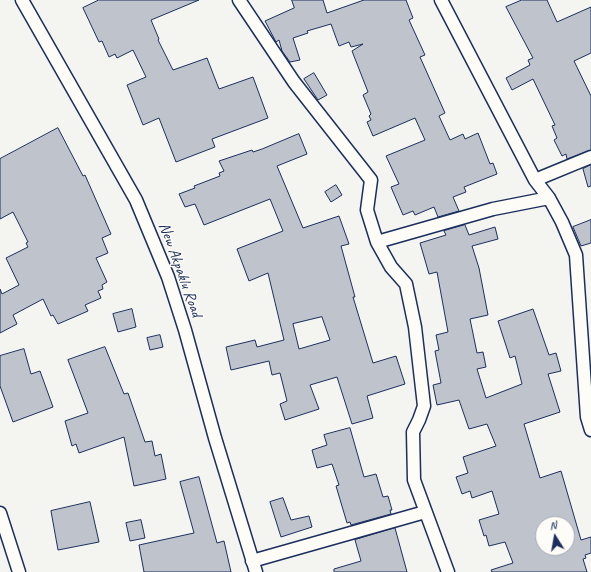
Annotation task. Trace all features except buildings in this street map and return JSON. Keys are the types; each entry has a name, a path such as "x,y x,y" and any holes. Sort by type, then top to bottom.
{"street":[{"name":"New Akpaklu Road","path":"22,0 136,200 165,270 185,330 215,438 254,567"},
{"path":"239,0 294,82 371,180 367,210 378,242 391,267 406,284 415,326 424,406 420,420 413,432 414,480 448,572"},
{"path":"441,0 535,180 549,198 562,222 576,255 587,417 591,430"},
{"path":"535,180 591,157"},
{"path":"378,242 493,209 549,198"},
{"path":"254,567 425,512"},
{"path":"0,514 19,572"}]}
